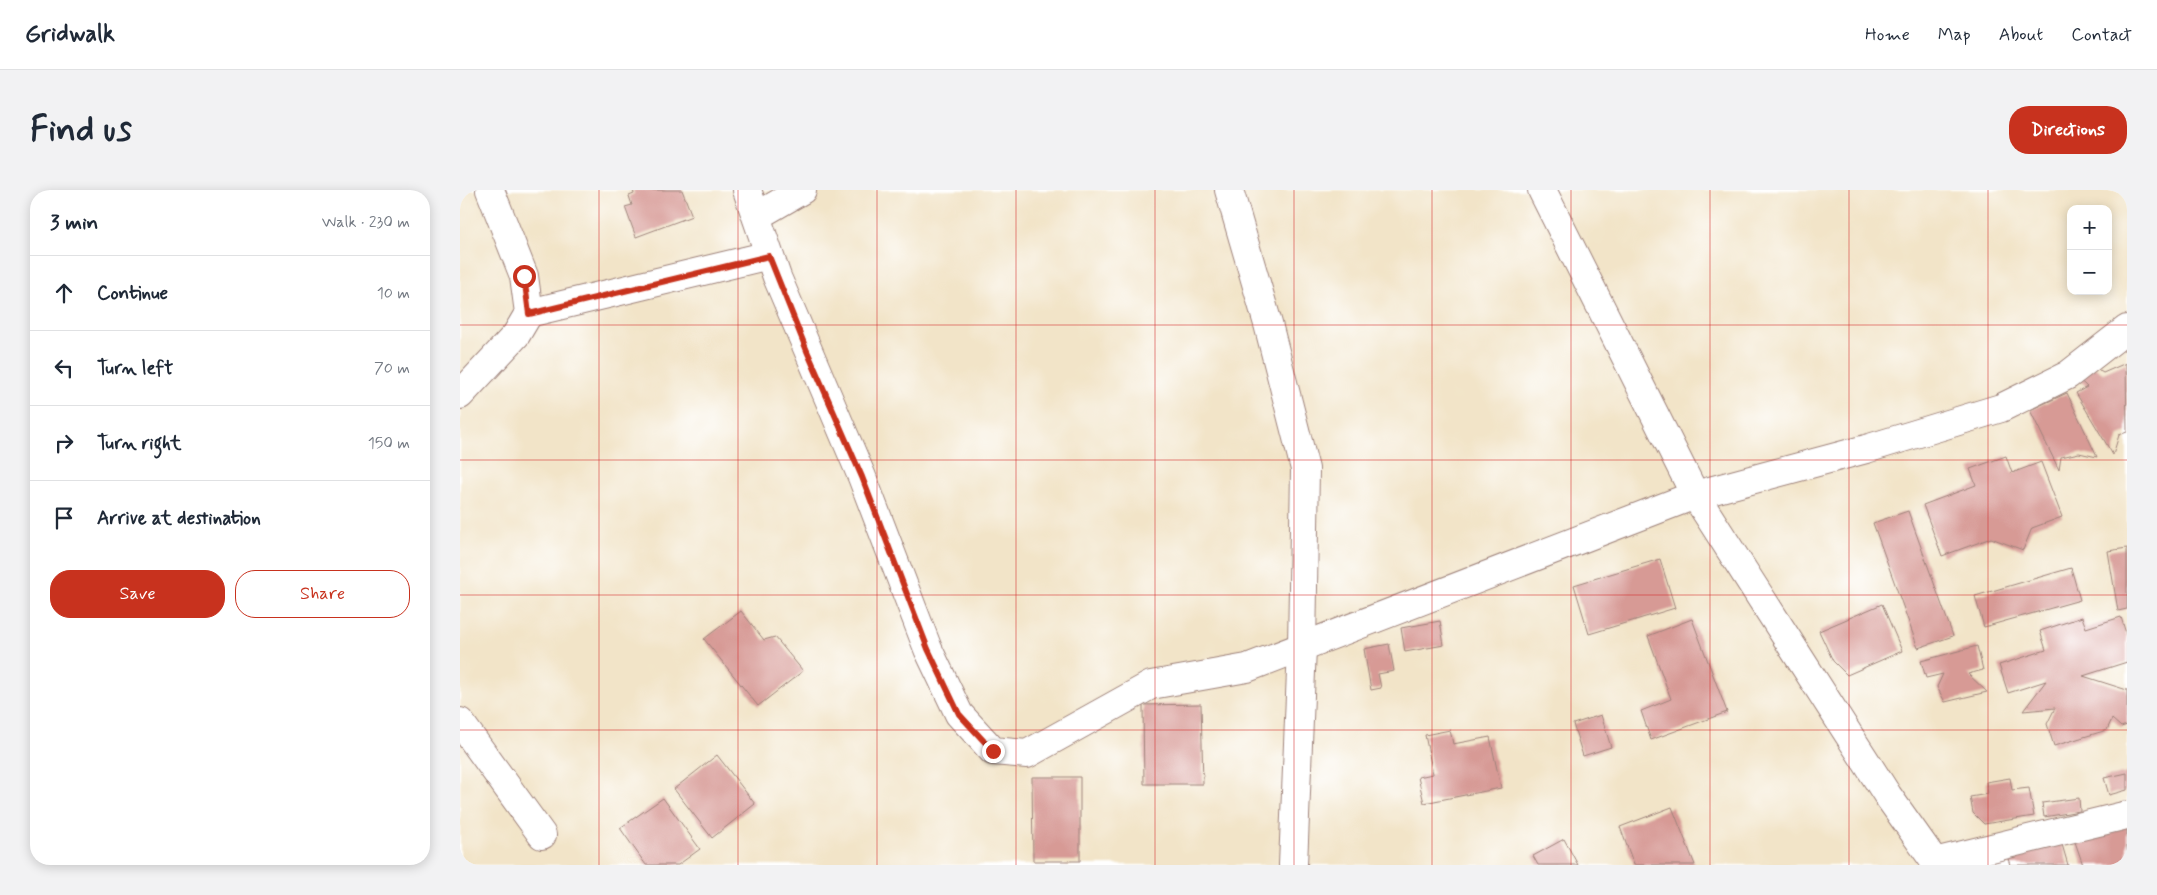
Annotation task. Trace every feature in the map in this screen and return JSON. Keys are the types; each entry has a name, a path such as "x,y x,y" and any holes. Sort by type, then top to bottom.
{"street":[{"path":"460,395 516,336 529,314 524,276 490,190"},
{"path":"747,190 769,256 807,351 862,477 928,649 959,714 993,751 1027,754 1151,685 1247,668 1695,495 1866,449 2001,408 2068,375 2127,329"},
{"path":"757,216 802,190"},
{"path":"1230,190 1268,324 1305,469 1302,647 1293,865"},
{"path":"1542,190 1695,495 1888,796 1935,863 2127,815"},
{"path":"529,314 769,256"},
{"path":"460,722 542,834"}],"building":[{"path":"633,190 682,190 692,216 636,237 625,207 632,205 629,196 634,194"},
{"path":"2126,363 2127,432 2119,435 2113,455 2076,393 2087,387 2071,372 2092,366 2103,373"},
{"path":"2067,393 2097,457 2079,453 2061,457 2059,470 2030,410"},
{"path":"2006,456 2012,473 2041,462 2062,517 2032,528 2023,550 1991,538 1942,556 1923,505 1976,485 1970,469"},
{"path":"1908,511 1953,636 1918,648 1873,523"},
{"path":"2127,548 2127,609 2118,611 2108,551"},
{"path":"1660,559 1675,608 1589,634 1574,585"},
{"path":"2071,568 2080,600 1984,627 1975,596"},
{"path":"1882,604 1902,651 1847,675 1833,661 1819,631"},
{"path":"741,611 764,640 775,637 803,671 758,706 704,639"},
{"path":"2082,617 2086,628 2121,617 2127,637 2127,662 2083,676 2127,690 2127,725 2121,727 2112,719 2107,730 2054,746 2047,724 2055,708 2023,711 2046,681 2008,693 1999,665 2046,650 2040,631"},
{"path":"1692,619 1727,712 1651,740 1641,711 1671,699 1648,636"},
{"path":"1440,621 1444,645 1405,652 1401,628"},
{"path":"1389,644 1394,671 1378,674 1381,688 1371,690 1364,649"},
{"path":"1977,646 1983,670 1968,674 1987,692 1945,702 1937,687 1943,674 1926,678 1921,661"},
{"path":"1201,704 1203,784 1144,784 1143,705"},
{"path":"1601,715 1611,747 1583,756 1573,724"},
{"path":"1450,730 1453,744 1490,737 1501,788 1424,803 1418,777 1433,774 1425,735"},
{"path":"717,755 755,804 712,838 674,789"},
{"path":"2127,773 2127,790 2109,795 2104,778"},
{"path":"1032,777 1080,777 1080,861 1033,861"},
{"path":"2010,778 2012,790 2029,788 2034,816 1984,824 1973,813 1970,797 1988,794 1986,782"},
{"path":"663,798 700,849 678,865 646,865 620,828"},
{"path":"2079,798 2080,811 2044,817 2042,803"},
{"path":"1672,807 1695,865 1634,865 1620,827"},
{"path":"2127,824 2127,865 2083,865 2073,836"},
{"path":"1564,839 1578,865 1538,865 1533,856"},
{"path":"2061,841 2068,865 2010,865 2007,855"}],"route":[{"path":"524,276 529,314 769,256 807,351 862,477 928,649 959,714 993,751"}]}
